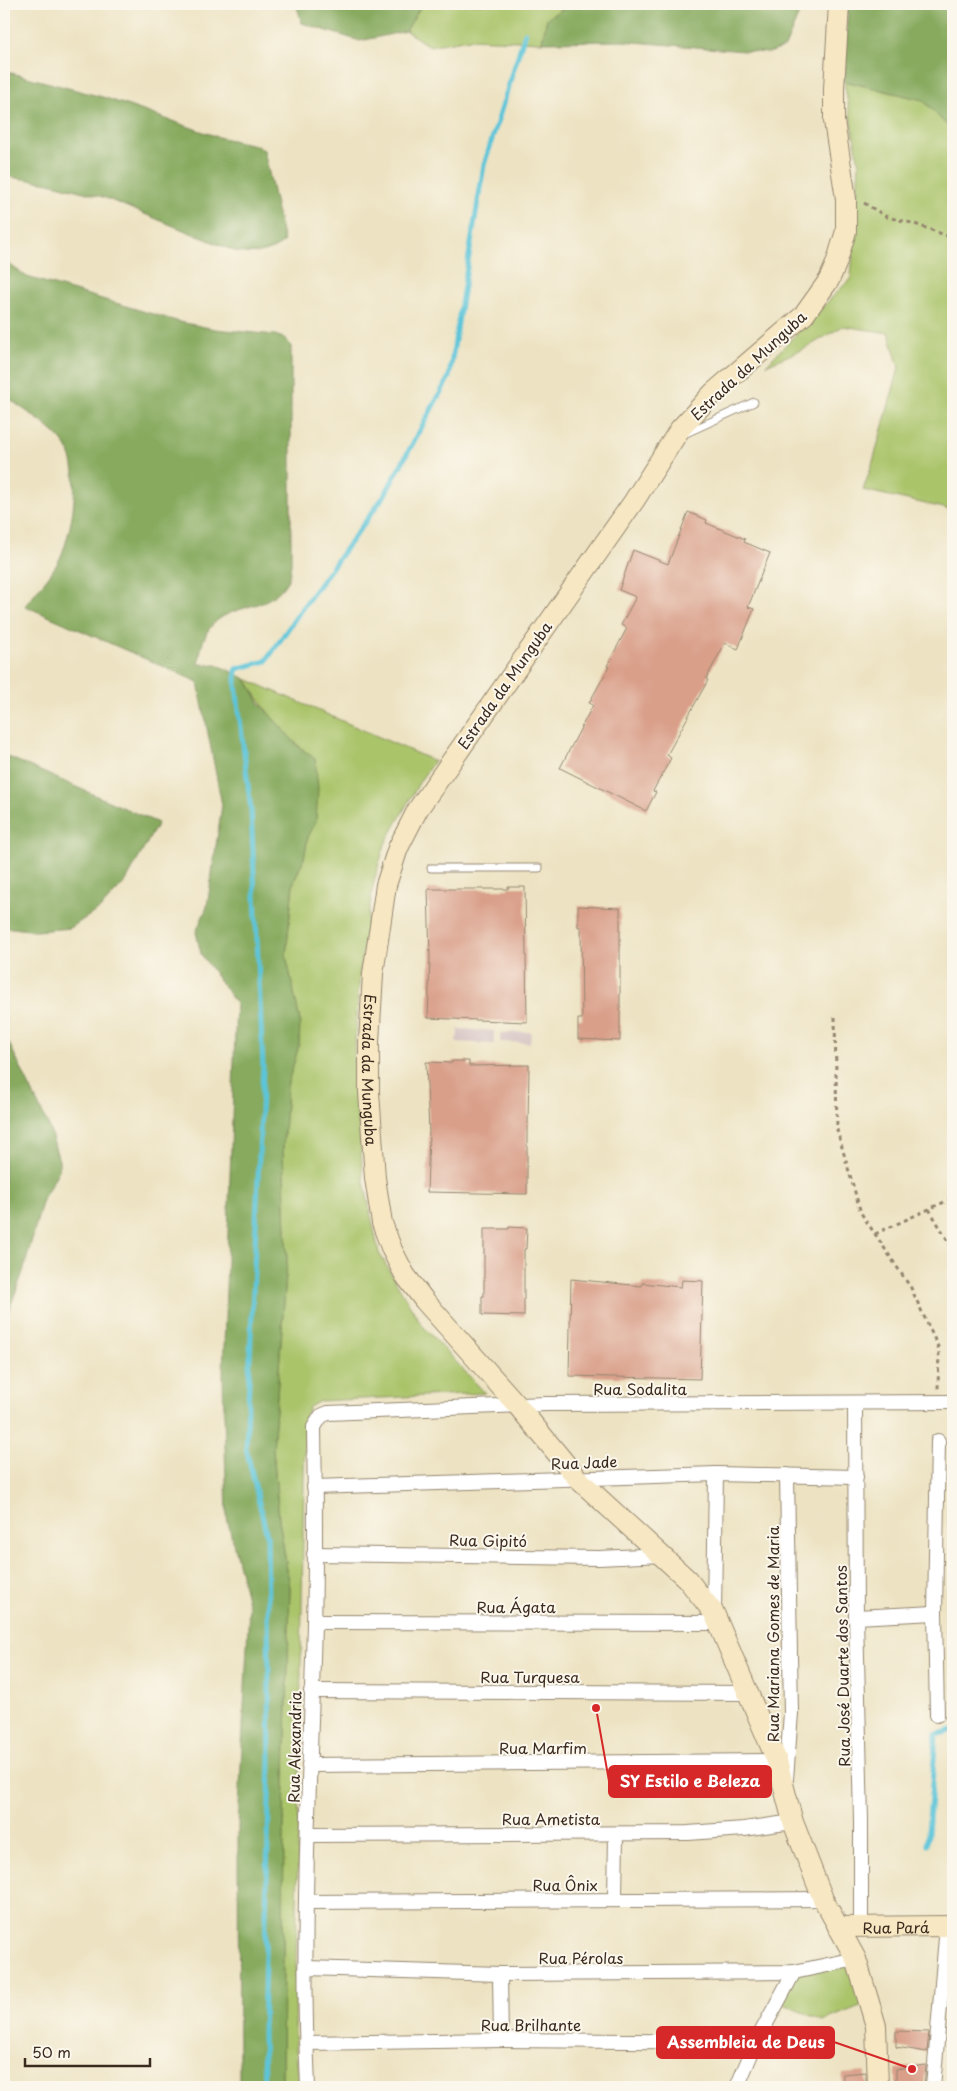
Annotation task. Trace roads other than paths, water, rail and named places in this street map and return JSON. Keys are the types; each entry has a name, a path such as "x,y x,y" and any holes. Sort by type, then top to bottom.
{"main road":[{"name":"Estrada da Munguba","path":"839,4 834,121 845,192 846,231 836,264 819,296 804,315 714,392 674,439 634,501 418,809 398,848 386,885 373,974 369,1042 370,1102 375,1178 382,1224 392,1250 405,1275 424,1300 518,1406 578,1479 687,1580 716,1618 777,1761 793,1822 823,1899 856,1959 876,2026 878,2087"},
{"name":"Rua Pará","path":"838,1928 950,1926"}],"street":[{"name":"Rua Sodalita","path":"328,1413 546,1404 855,1404 953,1402"},
{"name":"Rua José Duarte dos Santos","path":"855,1404 861,1927"},
{"name":"Rua Alexandria","path":"308,2087 306,2043 306,1902 314,1622 314,1427 321,1416 328,1413"},
{"path":"937,1714 938,1440"},
{"name":"Rua Jade","path":"314,1487 716,1474 856,1477"},
{"path":"716,1474 716,1618"},
{"name":"Rua Mariana Gomes de Maria","path":"786,1793 791,1713 787,1475"},
{"name":"Rua Gipitó","path":"314,1554 598,1558 662,1555"},
{"path":"856,1618 936,1613"},
{"name":"Rua Ágata","path":"314,1622 716,1618"},
{"name":"Rua Turquesa","path":"311,1691 749,1693"},
{"name":"Rua Marfim","path":"310,1765 777,1761"},
{"name":"Rua Ametista","path":"308,1835 616,1834 744,1829 793,1822"},
{"path":"615,1900 616,1834"},
{"name":"Rua Ônix","path":"306,1902 823,1899"},
{"path":"934,2087 950,1926"},
{"name":"Rua Pérolas","path":"306,1968 500,1974 794,1972 856,1959"},
{"path":"737,2087 756,2042 794,1972"},
{"path":"500,1974 501,2040"},
{"name":"Rua Brilhante","path":"306,2043 501,2040 756,2042"}],"lane":[{"path":"674,439 754,402"},
{"path":"431,868 540,868"}],"waterway":[{"path":"264,2087 263,2034 270,1761 267,1536 246,1448 263,1067 251,810 236,686 236,669 266,661 384,496 449,377 484,165 525,33"},
{"path":"927,1845 936,1735 953,1730"}],"place":[{"name":"SY Estilo e Beleza","path":"596,1708"},
{"name":"Assembleia de Deus","path":"912,2069"}]}
